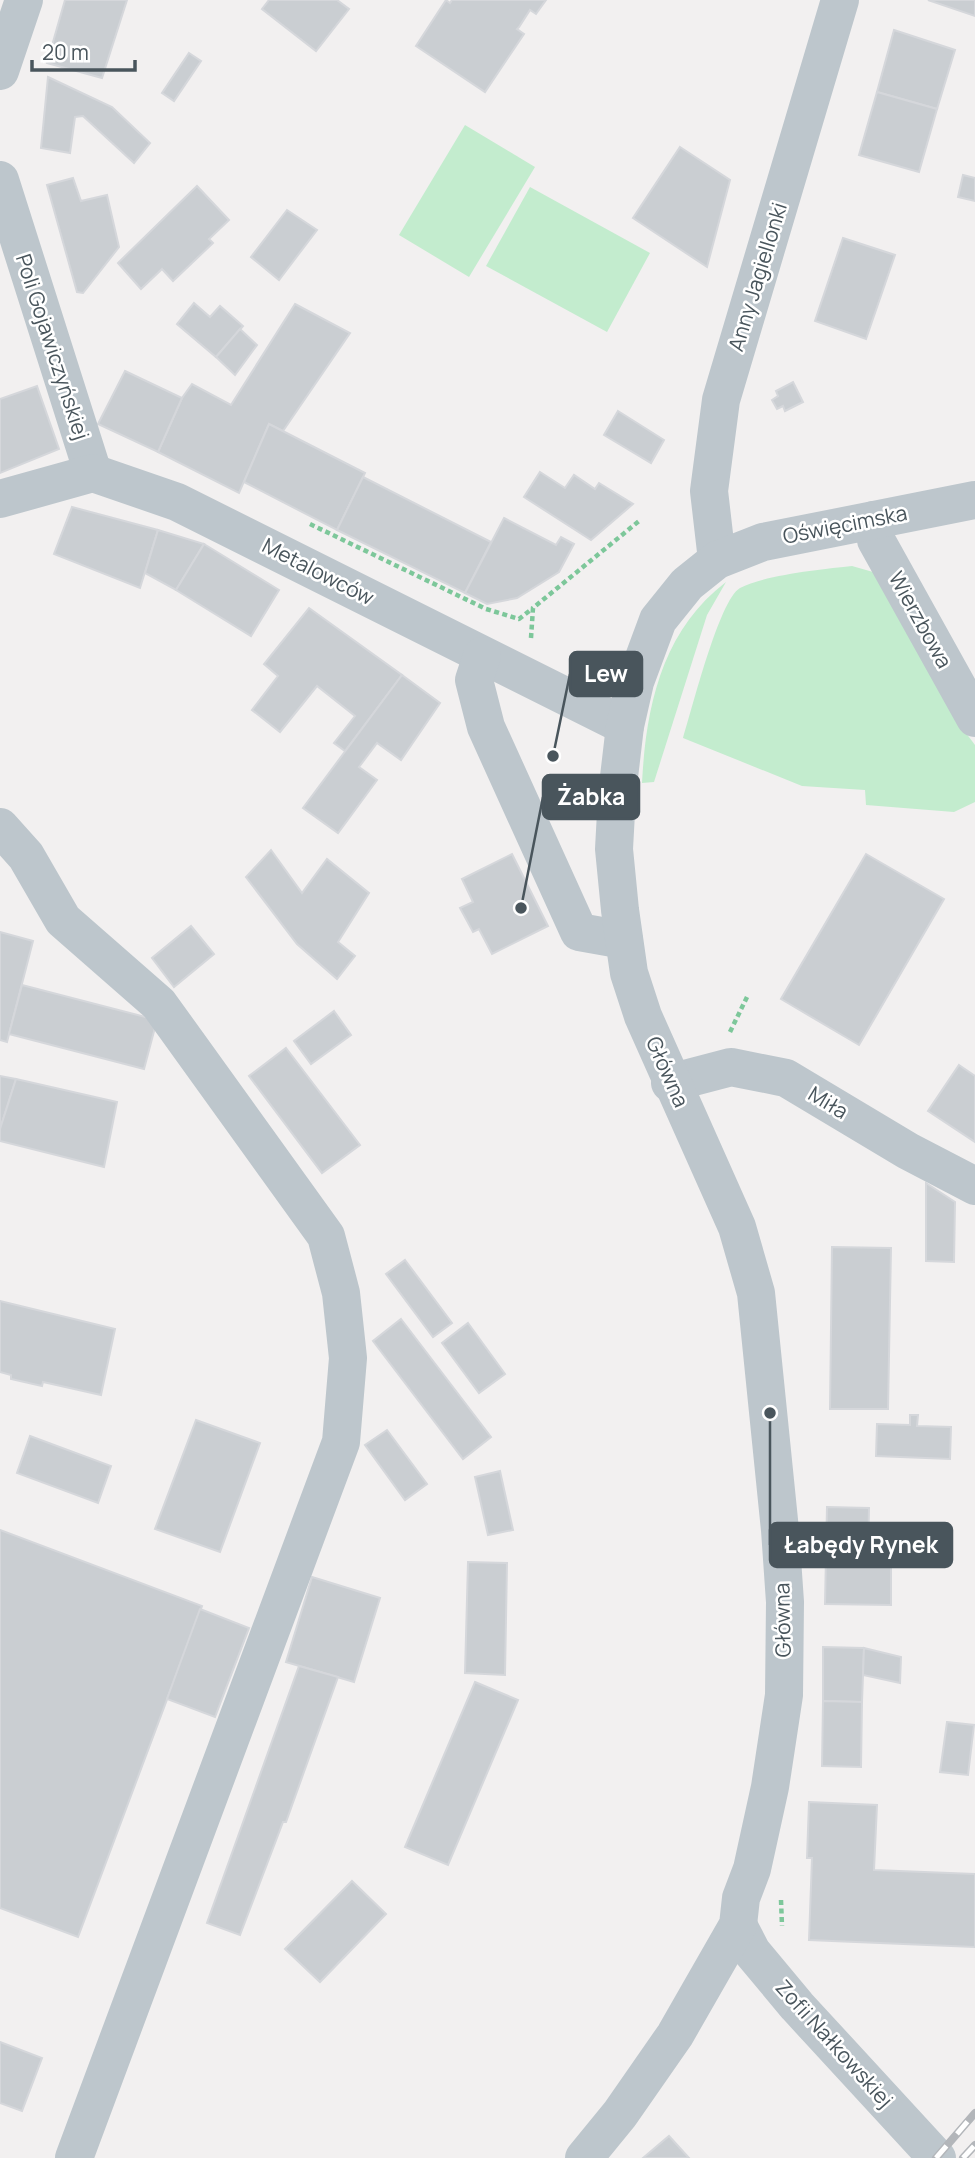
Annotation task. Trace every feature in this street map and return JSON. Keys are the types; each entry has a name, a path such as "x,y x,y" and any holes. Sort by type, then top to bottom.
{"street":[{"path":"0,71 23,0"},
{"name":"Anny Jagiellonki","path":"717,560 709,491 721,400 840,0"},
{"name":"Poli Gojawiczyńskiej","path":"0,180 93,473"},
{"path":"0,499 93,473"},
{"name":"Metalowców","path":"93,473 177,502 625,726"},
{"name":"Oświęcimska","path":"625,726 635,682 658,620 687,584 717,560 763,542 975,500"},
{"name":"Wierzbowa","path":"874,520 876,540 975,718"},
{"path":"482,656 474,680 486,727 579,932 627,956"},
{"name":"Główna","path":"584,2158 620,2114 676,2035 738,1925 740,1898 752,1869 770,1787 784,1695 785,1602 780,1530 756,1293 737,1227 670,1083 627,956 614,849 625,726"},
{"path":"0,827 26,856 63,920 159,1004 326,1236 341,1293 348,1358 341,1442 74,2158"},
{"name":"Miła","path":"670,1083 731,1068 786,1078 908,1151 975,1186"},
{"name":"Zofii Nałkowskiej","path":"738,1925 752,1952 790,1997 937,2158"}],"path":[{"path":"531,644 533,608 639,521"},
{"path":"727,1039 747,998"}],"green space":[{"path":"465,125 535,167 469,277 399,235"},
{"path":"530,187 650,253 607,332 486,266"},
{"path":"852,566 880,574 957,721 975,745 975,802 954,812 866,805 865,790 802,786 683,738 715,633 732,597 740,588 779,576"},
{"path":"726,582 707,615 654,782 642,783 653,698 672,647 686,623"}],"building":[{"path":"65,0 127,0 102,78 47,63"},
{"path":"269,0 337,0 349,9 316,51 262,9"},
{"path":"446,0 450,3 452,0 546,0 536,14 530,10 517,29 524,34 485,92 416,46"},
{"path":"928,0 975,0 975,16"},
{"path":"894,30 955,50 937,109 877,92"},
{"path":"189,53 201,61 174,101 162,93"},
{"path":"48,77 112,107 150,143 134,163 83,116 75,117 70,153 41,148"},
{"path":"877,92 937,109 919,172 859,155"},
{"path":"680,147 730,180 707,267 633,218"},
{"path":"963,175 975,178 975,201 958,197"},
{"path":"73,178 81,201 107,195 119,247 83,293 77,292 47,185"},
{"path":"197,186 229,220 209,239 213,243 173,281 162,269 141,289 118,263"},
{"path":"287,210 317,230 279,280 251,257"},
{"path":"843,238 895,255 866,339 815,321"},
{"path":"194,303 210,317 220,306 243,326 216,357 177,324"},
{"path":"295,304 350,333 283,431 269,424 239,493 158,452 182,398 192,384 231,405"},
{"path":"240,329 257,345 235,375 216,357"},
{"path":"125,371 182,398 158,452 98,424"},
{"path":"793,382 803,402 785,411 783,406 777,409 772,400 778,396 776,391"},
{"path":"37,386 59,449 0,473 0,399"},
{"path":"618,411 664,440 651,463 604,435"},
{"path":"269,424 365,473 337,530 244,482"},
{"path":"540,472 565,488 574,475 595,489 599,483 633,504 591,540 524,497"},
{"path":"363,477 491,542 465,593 337,530"},
{"path":"72,507 158,530 140,588 54,554"},
{"path":"504,518 556,545 561,537 574,544 559,572 517,598 487,604 465,593"},
{"path":"158,530 204,544 176,590 145,573"},
{"path":"204,544 279,590 251,636 176,590"},
{"path":"309,608 402,675 345,751 334,743 355,716 317,686 280,732 252,710 278,676 264,664"},
{"path":"402,675 440,703 401,760 377,743 359,767 377,780 338,833 303,808"},
{"path":"271,850 302,893 327,859 369,893 338,942 355,956 337,979 297,944 246,877"},
{"path":"512,854 548,926 492,954 479,929 473,932 460,908 473,902 462,879"},
{"path":"866,854 944,899 859,1045 781,999"},
{"path":"191,926 214,954 174,987 152,958"},
{"path":"0,932 33,941 7,1042 0,1040"},
{"path":"22,985 157,1020 144,1069 9,1034"},
{"path":"334,1011 351,1035 311,1064 294,1041"},
{"path":"286,1048 360,1145 322,1173 249,1076"},
{"path":"959,1065 975,1076 975,1142 928,1111"},
{"path":"0,1076 16,1079 0,1129"},
{"path":"16,1079 117,1102 104,1167 0,1141 0,1129"},
{"path":"926,1183 955,1202 954,1262 926,1261"},
{"path":"832,1247 891,1248 888,1409 830,1409"},
{"path":"405,1260 452,1323 433,1337 386,1274"},
{"path":"0,1301 115,1329 101,1395 43,1382 42,1386 11,1379 11,1375 0,1372"},
{"path":"401,1319 491,1437 463,1459 373,1341"},
{"path":"468,1323 505,1374 479,1393 442,1343"},
{"path":"910,1415 918,1415 917,1426 951,1427 950,1459 876,1456 877,1424 910,1425"},
{"path":"196,1420 260,1443 220,1552 155,1529"},
{"path":"387,1430 427,1484 405,1500 365,1445"},
{"path":"30,1436 111,1466 98,1503 17,1473"},
{"path":"500,1471 513,1530 488,1535 475,1477"},
{"path":"827,1507 869,1508 868,1556 826,1555"},
{"path":"0,1530 202,1606 78,1937 0,1908"},
{"path":"826,1555 868,1556 867,1563 891,1564 891,1605 825,1604"},
{"path":"468,1562 507,1563 505,1675 465,1673"},
{"path":"312,1577 380,1598 354,1682 286,1662"},
{"path":"200,1609 249,1628 215,1717 167,1699"},
{"path":"823,1647 864,1648 862,1702 823,1701"},
{"path":"864,1648 901,1657 900,1683 863,1675"},
{"path":"299,1666 338,1677 286,1822 283,1822 240,1935 207,1923"},
{"path":"475,1682 518,1700 448,1865 405,1847"},
{"path":"823,1701 862,1702 861,1767 822,1766"},
{"path":"947,1722 974,1725 968,1775 940,1772"},
{"path":"809,1802 877,1805 874,1870 975,1874 975,1947 809,1940 812,1858 807,1858"},
{"path":"352,1881 386,1914 320,1982 285,1949"},
{"path":"0,2042 42,2058 22,2111 0,2103"},
{"path":"669,2136 689,2158 643,2158"}],"railway":[{"path":"936,2158 975,2113"},
{"path":"963,2158 975,2145"}],"place":[{"name":"Lew","path":"553,756"},
{"name":"Żabka","path":"521,908"},
{"name":"Łabędy Rynek","path":"770,1413"}]}
